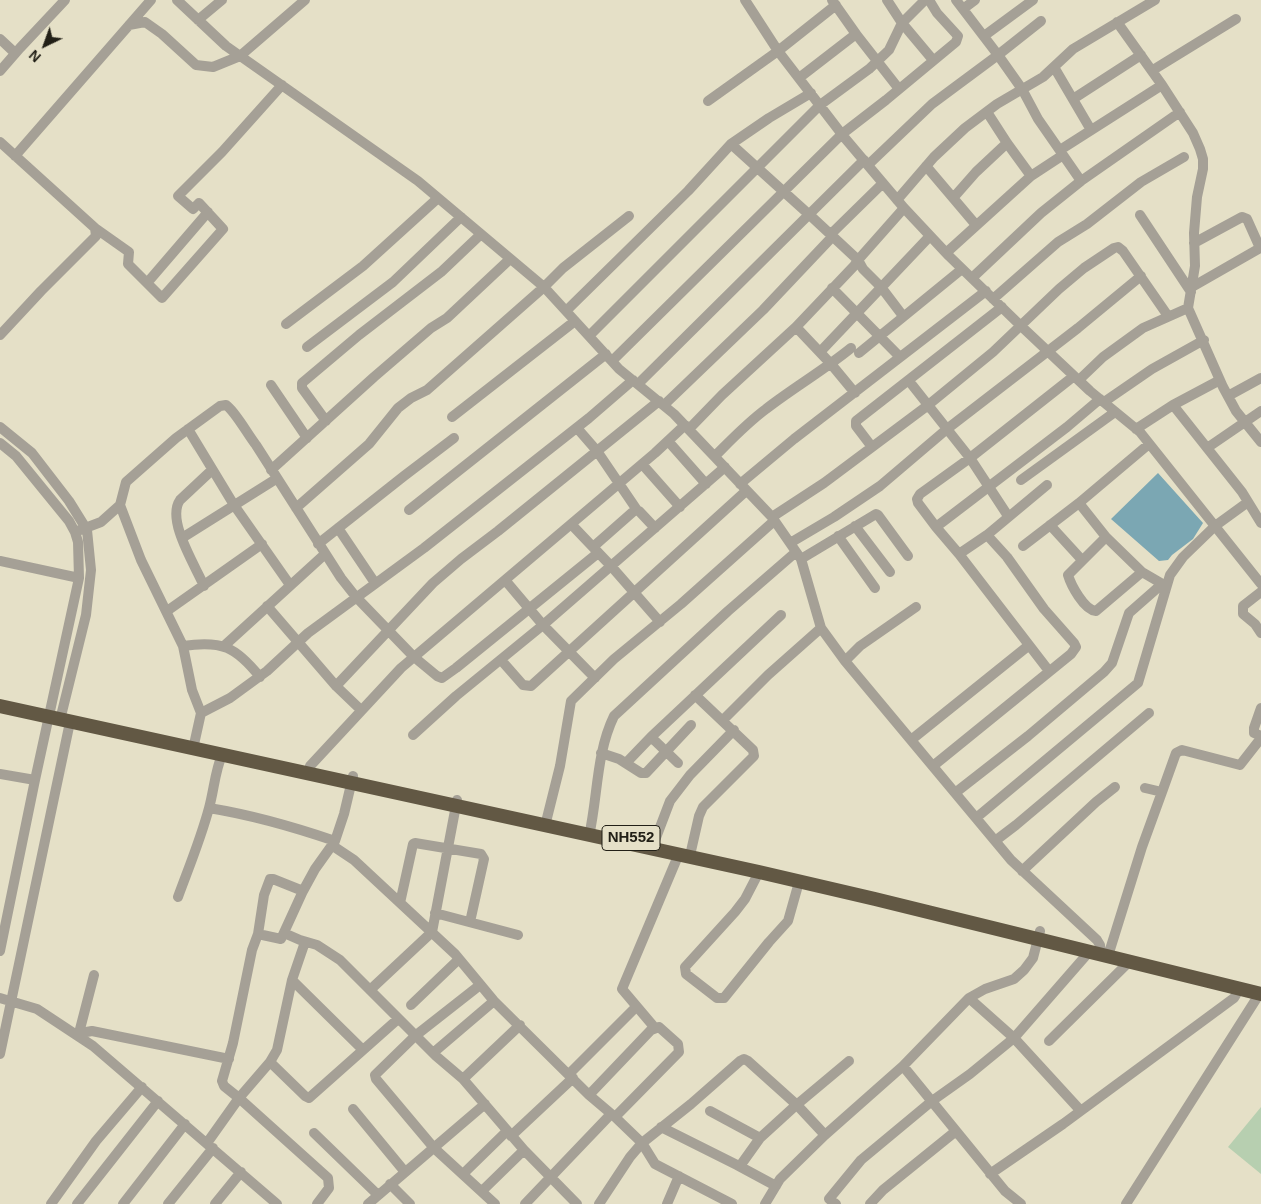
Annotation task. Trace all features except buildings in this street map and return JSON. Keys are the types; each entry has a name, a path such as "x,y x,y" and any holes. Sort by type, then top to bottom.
{"highway":[{"name":"NH552","path":"0,700 58,716"},
{"name":"NH552","path":"0,706 58,716 309,769 685,853 1102,951 1261,984"},
{"name":"NH552","path":"194,745 222,755 309,769"},
{"name":"NH552","path":"590,833 654,843 685,853 798,882 1039,935"},
{"name":"NH552","path":"1102,951 1130,962 1261,994"}],"street":[{"path":"0,71 65,0"},
{"path":"15,156 151,0"},
{"path":"177,0 226,46 418,181 461,217 544,288 609,358 687,427 773,519 795,551 821,628 845,661 995,841 1022,871 1094,936 1102,951"},
{"path":"198,20 222,0"},
{"path":"129,26 146,22 196,65 213,67 240,56 304,0"},
{"path":"745,0 778,51 820,106 901,204 946,253 1021,326 1076,378 1136,429 1261,584"},
{"path":"887,0 902,23 933,60"},
{"path":"589,336 820,106 889,50 902,23 925,0"},
{"path":"409,510 609,358 842,134 956,42 958,36 937,13 929,0"},
{"path":"956,0 1022,89 1038,119 1081,181"},
{"path":"963,9 975,0"},
{"path":"984,36 1034,0"},
{"path":"309,769 400,668 687,427 796,326 858,260 901,204 926,166 965,128 1043,77 1073,49 1155,0"},
{"path":"708,101 778,51 834,3 899,89"},
{"path":"1153,70 1236,19"},
{"path":"201,713 230,698 260,676 298,642 424,548 636,382 775,249 808,214 866,162 932,104 1041,21"},
{"path":"1117,22 1153,70 1193,133 1200,149 1203,169 1197,197 1194,243 1195,266 1188,308 1228,396 1244,422 1261,442"},
{"path":"799,78 856,34"},
{"path":"0,38 15,53"},
{"path":"1073,99 1141,55"},
{"path":"1054,67 1091,130"},
{"path":"0,142 95,228 129,252 128,264 162,298 223,229 199,203 193,209 178,196 222,152 282,85"},
{"path":"946,253 1031,176 1091,130 1162,85"},
{"path":"566,311 688,191 731,144 811,93"},
{"path":"987,112 1031,176"},
{"path":"972,278 1041,213 1081,181 1180,112"},
{"path":"954,197 981,167 1007,143"},
{"path":"731,144 858,260 863,269 881,287 903,316"},
{"path":"501,660 524,685 531,686 634,592 794,439 900,357 990,295 1058,242 1087,224 1141,182 1184,157"},
{"path":"926,166 954,197 976,226"},
{"path":"336,686 434,583 461,559 597,451 661,403 763,310 883,183"},
{"path":"286,324 363,266 438,198"},
{"path":"147,283 208,212"},
{"path":"1140,215 1191,290"},
{"path":"296,508 369,444 398,408 411,398 427,390 544,288 569,262 629,216"},
{"path":"307,348 393,282 461,217"},
{"path":"1191,290 1260,248 1247,219 1242,217 1194,243"},
{"path":"0,335 94,239 96,236 95,228"},
{"path":"326,420 302,388 302,383 359,335 441,272 481,234"},
{"path":"820,352 930,236"},
{"path":"546,823 560,766 570,701 614,659 660,622 773,519 927,406 993,352 1046,300 1114,248 1118,247 1123,251 1168,316"},
{"path":"182,538 234,505 273,474 306,438 374,376 431,328 448,318 510,259"},
{"path":"714,456 766,408 831,364 880,336 962,269"},
{"path":"590,833 599,778 600,753 606,732 614,716 834,517 880,486 947,429 1141,276"},
{"path":"832,288 900,357"},
{"path":"872,447 856,426 856,421 1002,307"},
{"path":"1049,671 936,527 918,503 917,498 1143,328 1188,308"},
{"path":"452,417 575,321"},
{"path":"796,326 855,393"},
{"path":"936,527 1102,401 1152,369 1204,340"},
{"path":"1228,396 1261,378"},
{"path":"1136,429 1173,405 1220,380"},
{"path":"909,381 970,458 1008,516"},
{"path":"271,385 296,420 306,438"},
{"path":"194,745 201,713 192,690 183,646 141,560 120,506 126,482 176,438 220,406 226,405 231,408 324,554 356,597 414,657 442,678 530,609 596,550 637,510"},
{"path":"1173,405 1242,492 1261,523"},
{"path":"1207,448 1261,411"},
{"path":"1021,480 1115,412"},
{"path":"0,427 32,453 86,528 91,570 86,615 58,716 35,780 0,951"},
{"path":"577,428 620,482 634,508 655,528"},
{"path":"188,429 234,505 290,585"},
{"path":"318,544 454,438"},
{"path":"668,441 706,484"},
{"path":"0,443 16,456 76,532 79,578 58,716 5,1000 0,1054"},
{"path":"1023,546 1149,444"},
{"path":"642,464 680,507"},
{"path":"413,735 456,696 543,625 725,467"},
{"path":"204,586 176,524 176,505 212,470"},
{"path":"959,554 987,535 1047,485"},
{"path":"976,818 1138,684 1164,585 1170,575 1183,557 1215,526 1248,502"},
{"path":"1078,503 1106,537 1142,572 1164,585"},
{"path":"76,532 101,522 120,506"},
{"path":"795,551 838,536 874,515 878,515 908,556"},
{"path":"571,524 660,622"},
{"path":"1050,525 1082,560"},
{"path":"855,526 890,572"},
{"path":"338,528 375,583"},
{"path":"933,766 1076,647 1044,609 1007,557 987,535"},
{"path":"838,536 875,588"},
{"path":"1106,537 1068,575 1078,595 1091,611 1096,611 1142,572"},
{"path":"167,611 262,544"},
{"path":"224,646 324,554"},
{"path":"0,561 79,578"},
{"path":"506,580 543,625 595,678"},
{"path":"955,793 1028,736 1104,672 1112,663 1129,613 1164,585"},
{"path":"1261,592 1243,606 1243,614 1255,624 1261,633"},
{"path":"267,606 336,686 361,710"},
{"path":"845,661 860,646 916,607"},
{"path":"626,763 651,737 781,615"},
{"path":"723,720 821,628"},
{"path":"183,646 202,643 224,646 236,652 260,676"},
{"path":"911,740 1028,646"},
{"path":"525,1204 550,1177 678,1052 678,1044 659,1028 655,1028 622,989 685,853 703,807 754,756 753,750 734,730 695,695"},
{"path":"836,1204 828,1199 861,1160 932,1101 970,1074 1014,1038 1102,951 1176,753 1182,750 1240,765 1261,737 1254,733 1254,728 1261,708"},
{"path":"995,841 1149,713"},
{"path":"600,753 626,763 641,773 646,773 691,725"},
{"path":"654,843 670,800 690,775 734,730"},
{"path":"651,737 678,763"},
{"path":"178,897 200,840 218,763 222,755"},
{"path":"0,774 35,780"},
{"path":"258,934 281,939 303,891 334,843 352,779"},
{"path":"1022,871 1114,787"},
{"path":"1145,788 1162,792"},
{"path":"370,990 432,932 456,802"},
{"path":"209,808 235,812 298,828 334,843 432,932 459,959 494,1001 589,1095 642,1143 655,1164 732,1204"},
{"path":"400,903 413,844 483,855 484,858 470,922"},
{"path":"759,872 745,900 685,967 686,974 717,998 724,998 788,921 798,882"},
{"path":"303,891 273,879 270,880 264,895 258,934 252,950 244,996 223,1084 328,1178 329,1188 317,1204"},
{"path":"435,913 518,936"},
{"path":"284,933 316,945 336,956 415,1036 463,1079 486,1104 509,1134 577,1204"},
{"path":"765,1204 780,1179 825,1135 903,1066 969,998 985,989 1014,978 1024,970 1034,958 1039,935"},
{"path":"168,1204 210,1146 239,1098 270,1062 277,1050 292,980 306,942"},
{"path":"411,1005 459,959"},
{"path":"1049,1041 1130,962"},
{"path":"77,1033 94,975"},
{"path":"292,980 363,1050"},
{"path":"480,985 415,1036 375,1075 376,1079 434,1148 482,1191 492,1203"},
{"path":"990,1174 1234,998 1240,988"},
{"path":"1126,1204 1261,994"},
{"path":"969,998 1014,1038 1080,1110"},
{"path":"5,1000 37,1009 77,1033 277,1204"},
{"path":"433,1053 494,1001"},
{"path":"463,1174 571,1076 636,1007"},
{"path":"270,1062 309,1098 398,1019"},
{"path":"463,1079 520,1025"},
{"path":"589,1095 655,1028"},
{"path":"77,1033 92,1032 229,1058"},
{"path":"598,1204 630,1157 642,1143 744,1059 797,1105 825,1135"},
{"path":"740,1166 760,1138 849,1061"},
{"path":"903,1066 1004,1191 1021,1204"},
{"path":"51,1204 96,1141 142,1087"},
{"path":"77,1204 158,1101"},
{"path":"368,1204 486,1104"},
{"path":"353,1109 405,1172"},
{"path":"710,1111 760,1138"},
{"path":"123,1204 185,1124"},
{"path":"661,1127 776,1186"},
{"path":"870,1204 883,1190 956,1131"},
{"path":"314,1133 378,1195"},
{"path":"482,1191 524,1150"},
{"path":"215,1204 241,1172"},
{"path":"667,1204 679,1176"},
{"path":"390,1184 410,1204"}],"green space":[{"path":"1261,1107 1261,1174 1228,1147"}],"water":[{"path":"1158,473 1203,523 1193,539 1168,560 1159,561 1111,519"}]}
